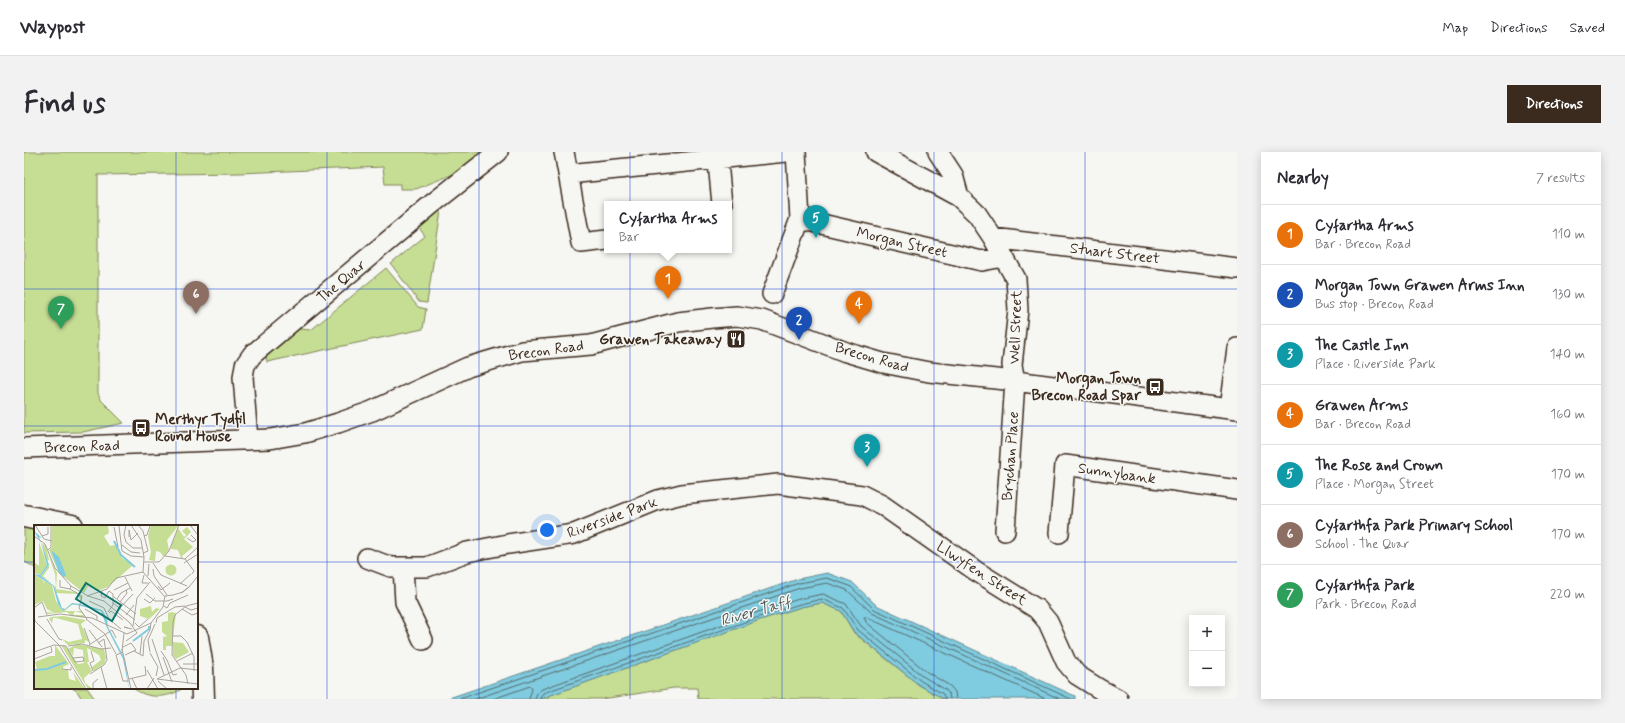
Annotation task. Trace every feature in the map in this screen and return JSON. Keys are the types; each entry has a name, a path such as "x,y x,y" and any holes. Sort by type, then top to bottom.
{"main road":[{"path":"24,516 67,525"},
{"path":"198,643 202,668 203,699"}],"street":[{"name":"The Quar","path":"248,440 243,377 245,365 252,355 427,209 498,152"},
{"path":"564,152 581,243 604,240"},
{"path":"568,174 643,159 786,152"},
{"path":"772,294 800,219 796,152"},
{"name":"Well Street","path":"876,152 959,197 977,214 993,238 1016,279 1018,310 1012,365 1015,381"},
{"path":"938,152 953,175 959,197"},
{"path":"717,155 722,201"},
{"name":"Morgan Street","path":"800,219 982,261 1003,257"},
{"name":"Stuart Street","path":"993,238 1237,268"},
{"name":"Brecon Road","path":"24,448 270,439 305,433 372,411 468,367 522,351 591,344 678,322 737,316 762,320 846,352 883,363 929,372 1015,381 1233,409"},
{"path":"1233,409 1237,348"},
{"name":"Brychan Place","path":"1005,531 1015,381"},
{"name":"Sunnybank","path":"1059,533 1064,465 1237,490"},
{"name":"Riverside Park","path":"367,558 391,567 427,567 467,552 574,534 658,500 682,494 778,484 862,495"},
{"name":"Llwyfen Street","path":"862,495 882,504 976,571 1037,609 1048,622 1066,662 1077,675 1100,690 1118,699"},
{"path":"403,567 405,602 423,640"}],"green space":[{"path":"24,152 488,152 456,173 416,189 400,189 400,184 385,184 383,167 239,173 98,175 98,393 101,400 124,423 83,432 24,433"},
{"path":"442,204 427,303 419,302 391,264 425,236 416,224"},
{"path":"386,268 418,307 426,309 423,329 267,362 265,351 289,328 311,330"},
{"path":"24,527 34,529 34,567 24,561"},
{"path":"822,603 841,611 854,633 919,685 944,699 698,699 697,688 674,688 602,699 540,699 760,620 801,607"},
{"path":"74,689 88,689 95,699 82,699 77,691"},
{"path":"134,689 182,689 164,696 151,696"}],"water":[{"name":"River Taff","path":"827,573 852,582 876,605 1075,696 1075,699 944,699 919,685 854,632 841,611 822,603 801,607 760,620 540,699 446,699 798,579"}],"place":[{"name":"The Rose and Crown","path":"816,238"},
{"name":"Cyfartha Arms","path":"668,299"},
{"name":"Cyfarthfa Park Primary School","path":"196,314"},
{"name":"Grawen Arms","path":"859,324"},
{"name":"Cyfarthfa Park","path":"61,329"},
{"name":"Grawen Takeaway","path":"736,339"},
{"name":"Morgan Town Grawen Arms Inn","path":"799,340"},
{"name":"Morgan Town Brecon Road Spar","path":"1155,387"},
{"name":"Merthyr Tydfil Round House","path":"141,428"},
{"name":"The Castle Inn","path":"867,467"}]}
